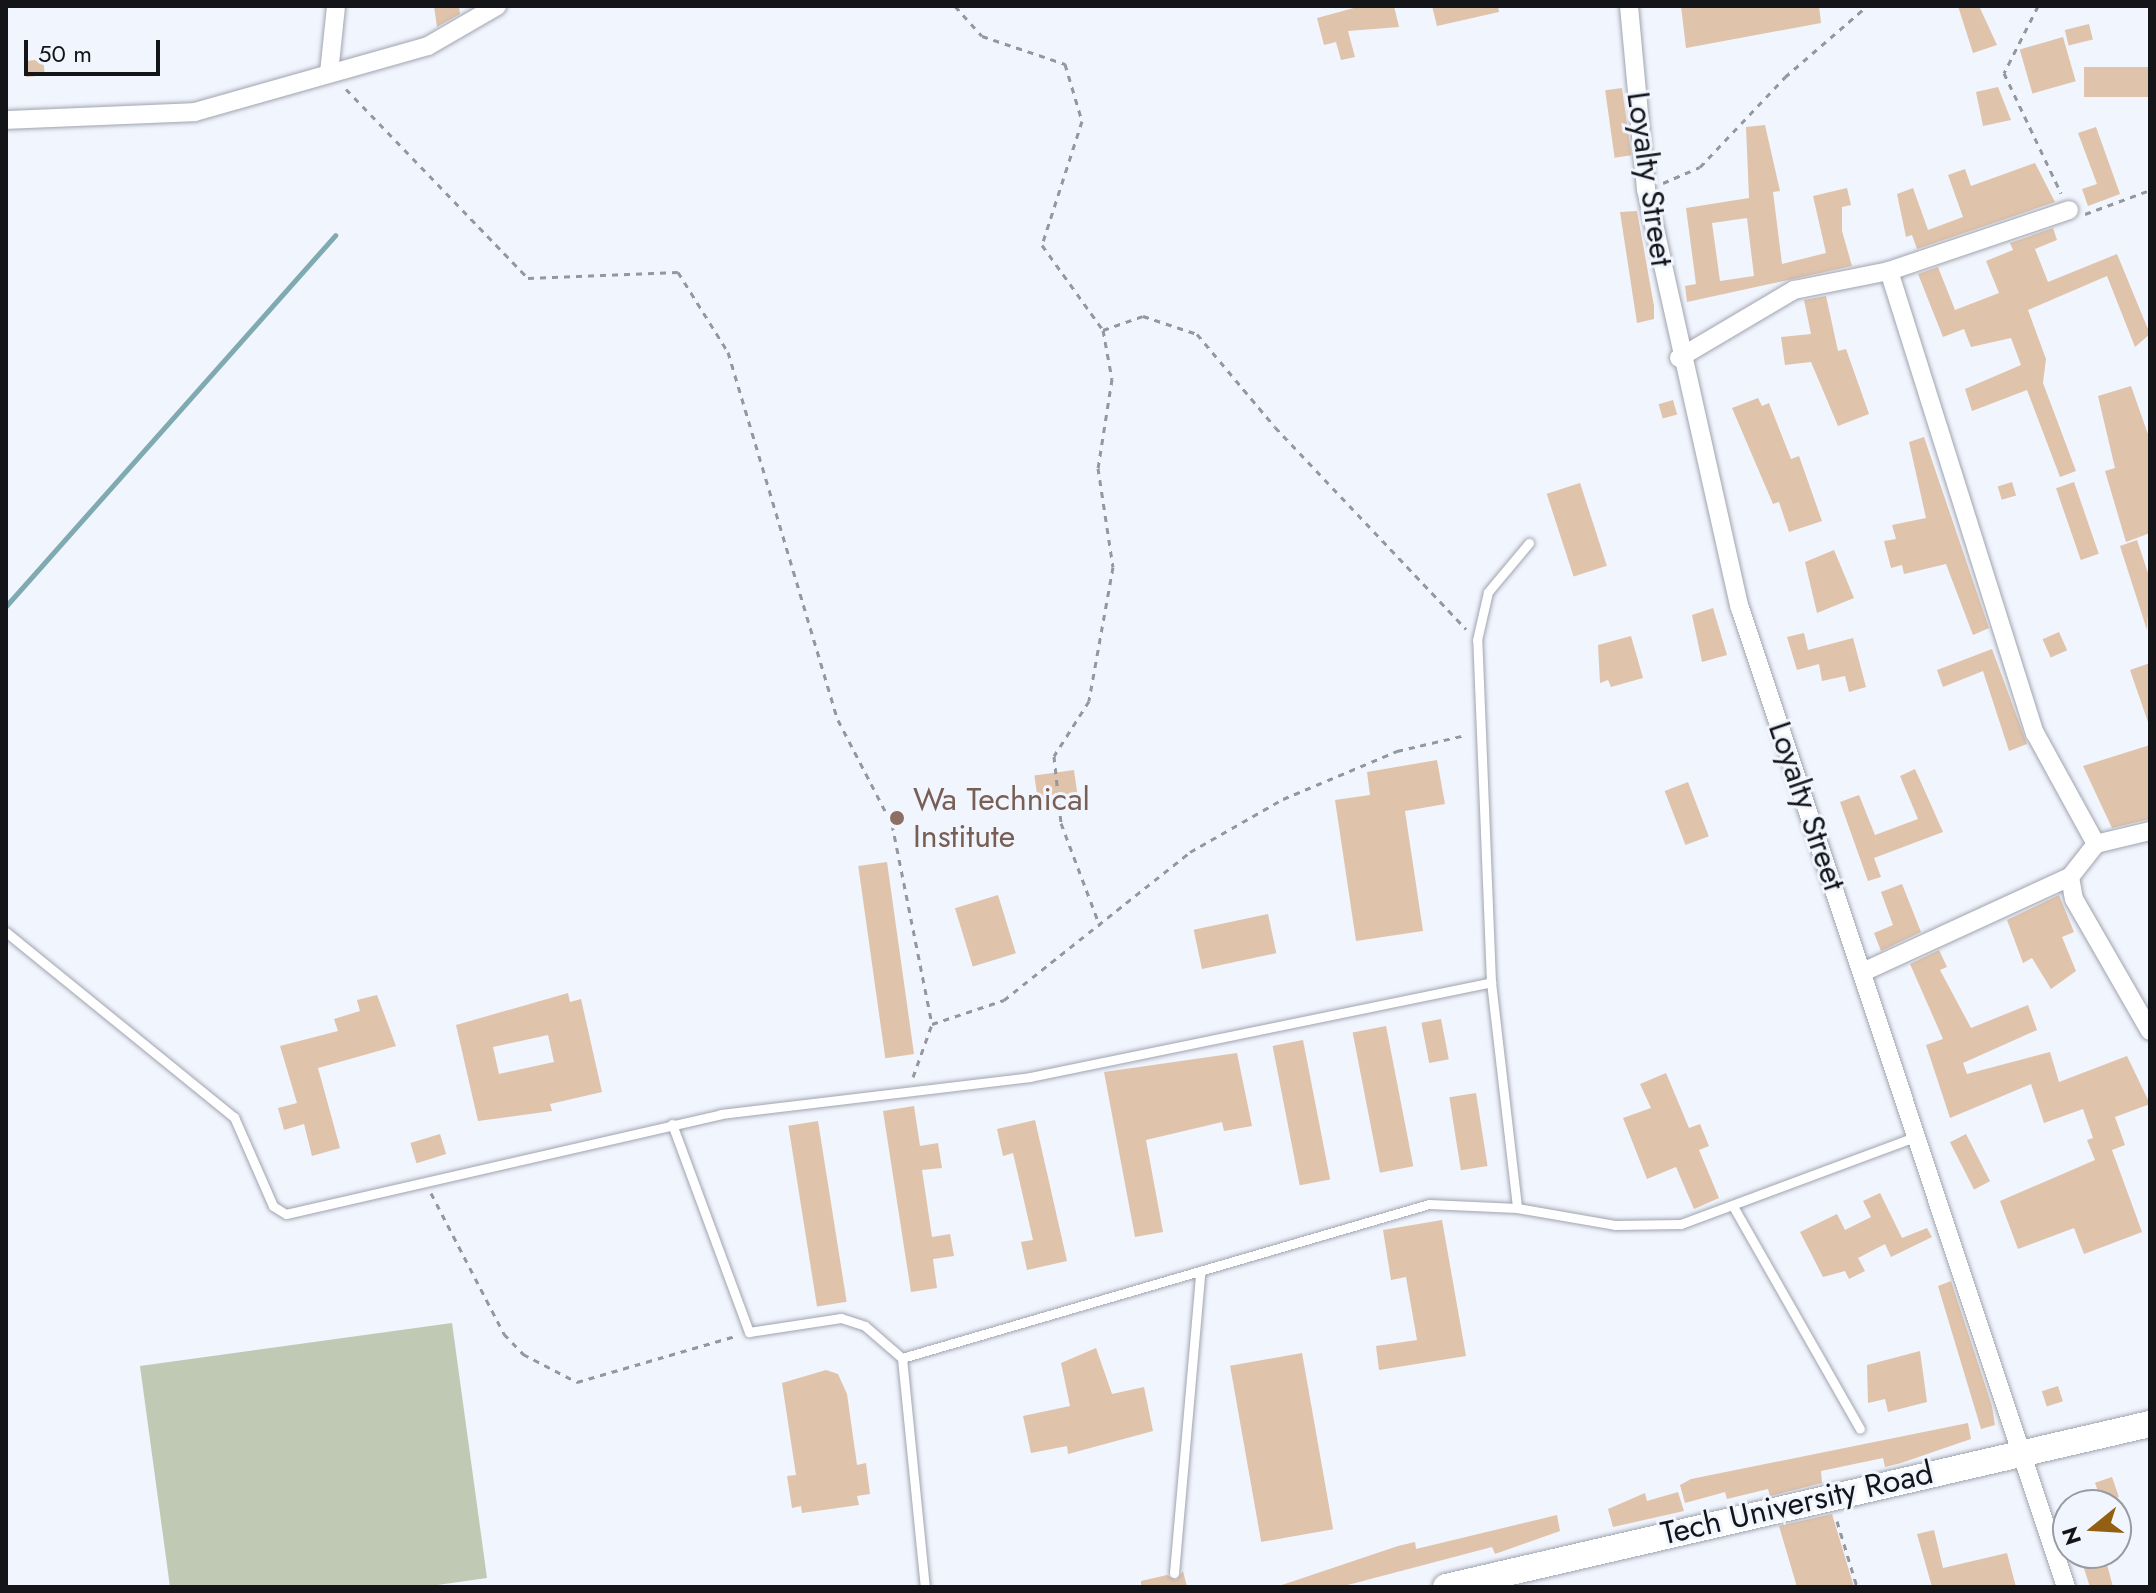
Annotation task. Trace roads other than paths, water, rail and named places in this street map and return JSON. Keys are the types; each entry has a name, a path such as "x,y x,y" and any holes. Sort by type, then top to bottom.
{"street":[{"path":"329,73 336,6"},
{"path":"6,120 195,112 444,40 497,6"},
{"name":"Loyalty Street","path":"1629,6 1646,189 1679,358 1740,608 2026,1450 2066,1587"},
{"path":"1679,358 1794,290 1889,271 2069,210"},
{"path":"1889,271 2035,733 2096,844"},
{"path":"1863,972 2070,877 2096,844 2150,831"},
{"path":"2070,877 2074,899 2150,1031"},
{"name":"Tech University Road","path":"1446,1587 1829,1494 2150,1424"}],"lane":[{"path":"1517,1208 1491,982 1477,640 1488,592 1529,543"},
{"path":"6,932 234,1117 273,1206 286,1214 427,1177 672,1124 908,1092 1240,1039 1491,982"},
{"path":"672,1124 749,1332 841,1318 865,1326 902,1358 925,1587"},
{"path":"902,1358 1429,1204 1517,1208 1615,1225 1681,1224 1734,1208 1917,1136"},
{"path":"1734,1208 1860,1429"},
{"path":"1174,1573 1200,1273"}],"waterway":[{"path":"6,606 335,235"}],"place":[{"name":"Wa Technical Institute","path":"897,818"}]}
